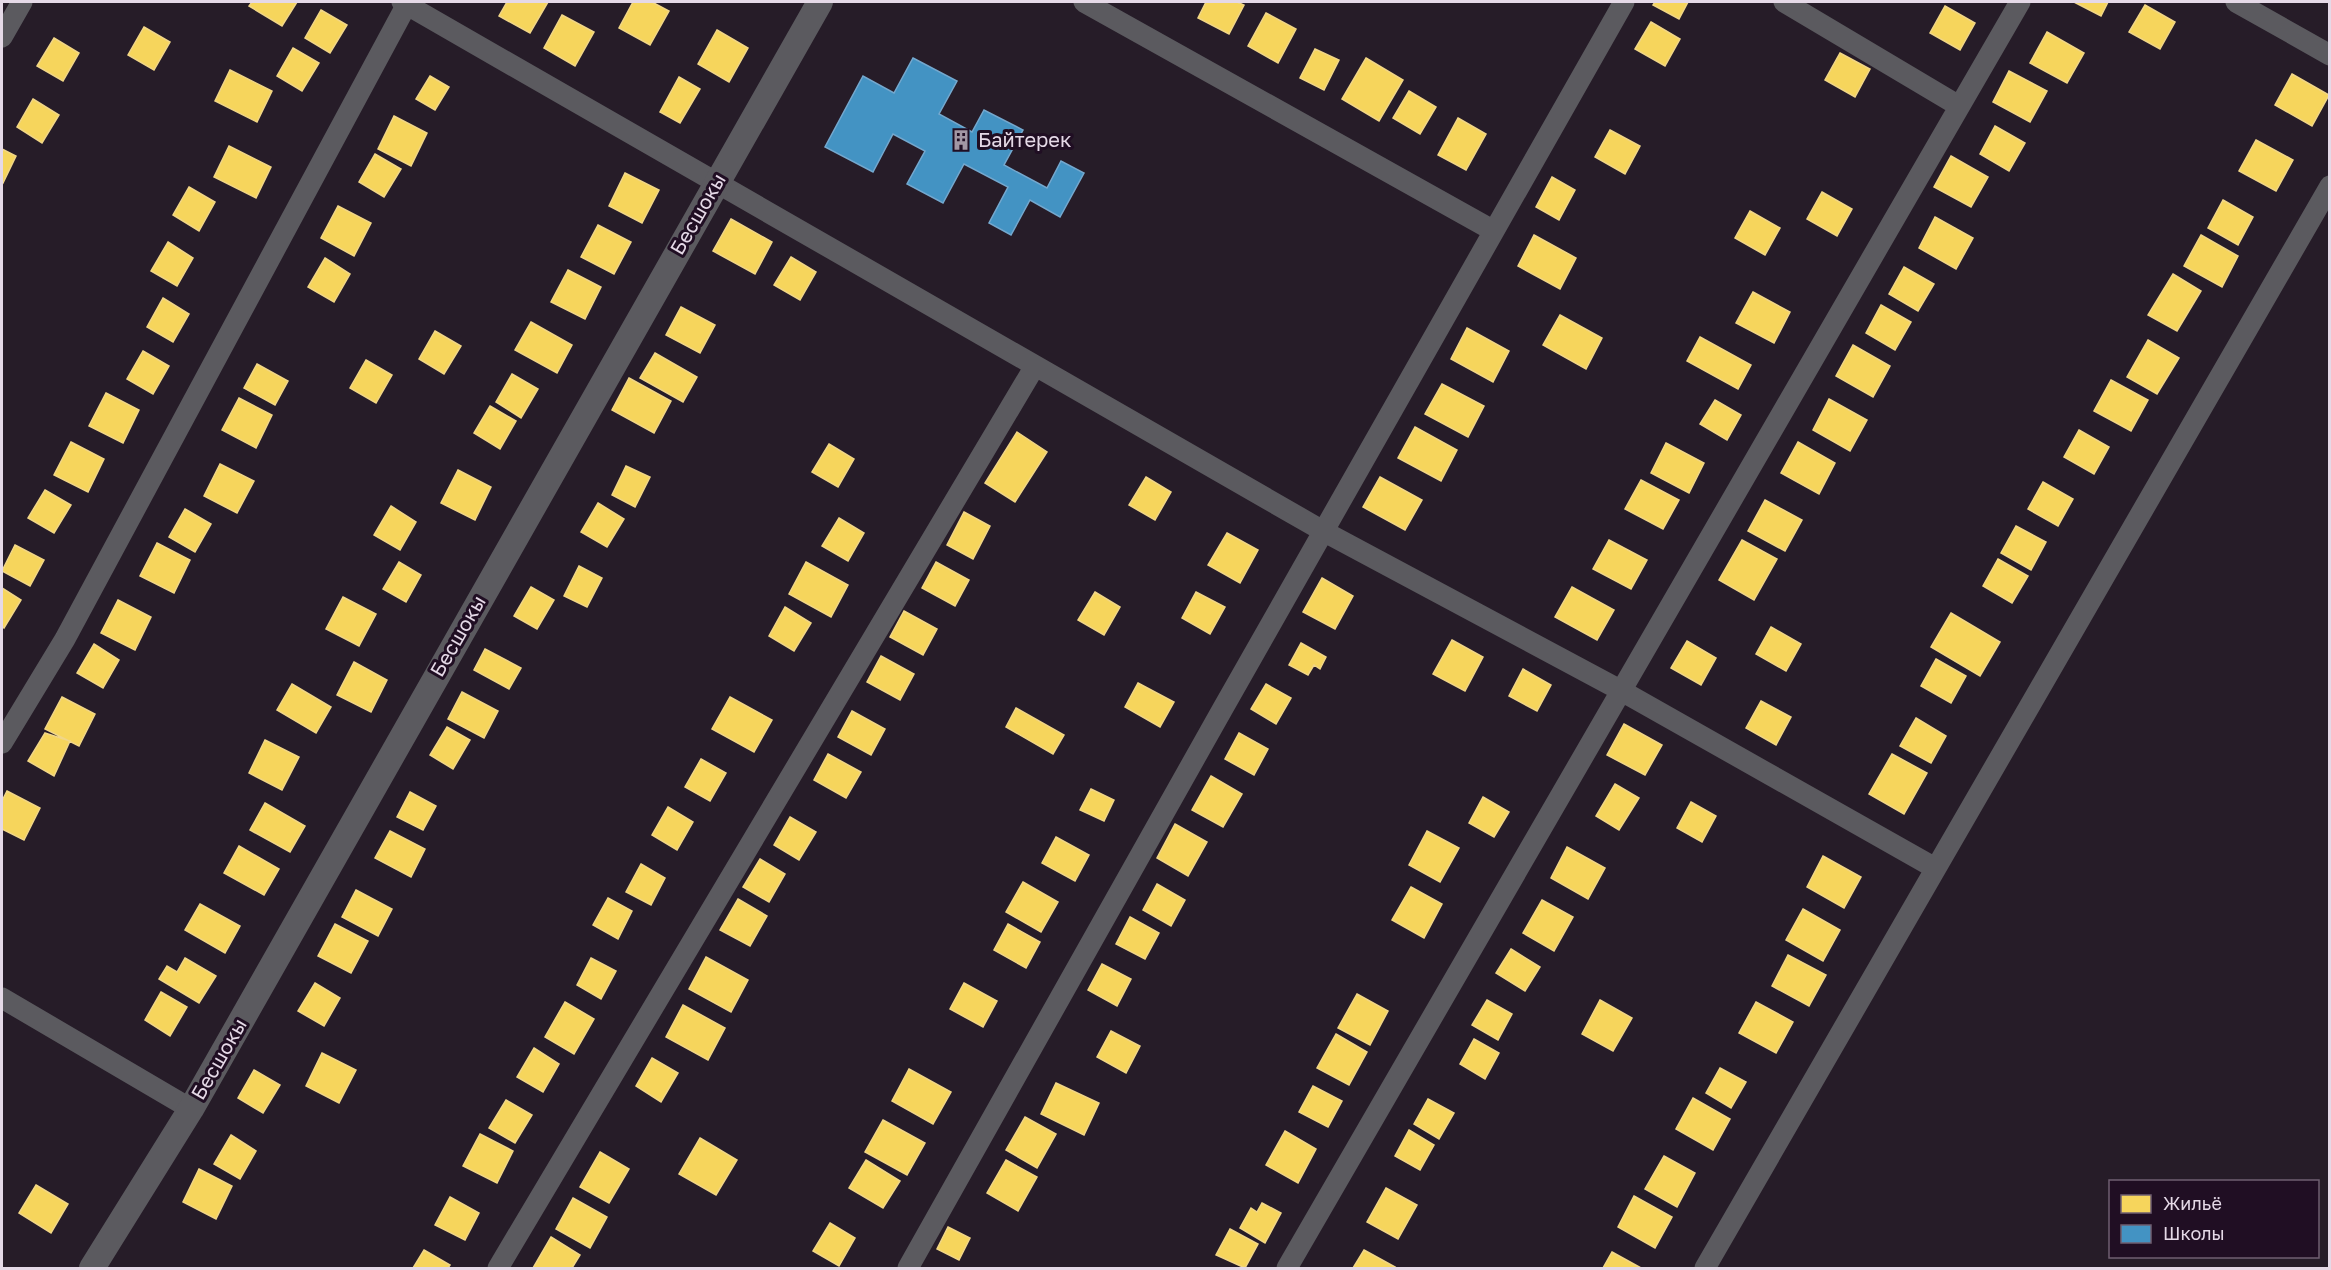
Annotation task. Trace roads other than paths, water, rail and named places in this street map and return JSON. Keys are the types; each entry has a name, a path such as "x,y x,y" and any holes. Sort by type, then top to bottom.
{"street":[{"path":"2,37 22,2"},
{"name":"Бесшокы","path":"92,1269 190,1109 820,2"},
{"path":"1084,2 1494,231"},
{"path":"908,1269 1624,2"},
{"path":"1785,2 1959,106"},
{"path":"1287,1269 2020,2"},
{"path":"2236,2 2330,55"},
{"path":"2,743 65,639 405,3 1323,531 1620,690 1935,868"},
{"path":"1705,1269 2330,186"},
{"path":"498,1269 1035,366"},
{"path":"2,998 190,1109"}],"place":[{"name":"Байтерек","path":"961,140"}]}
